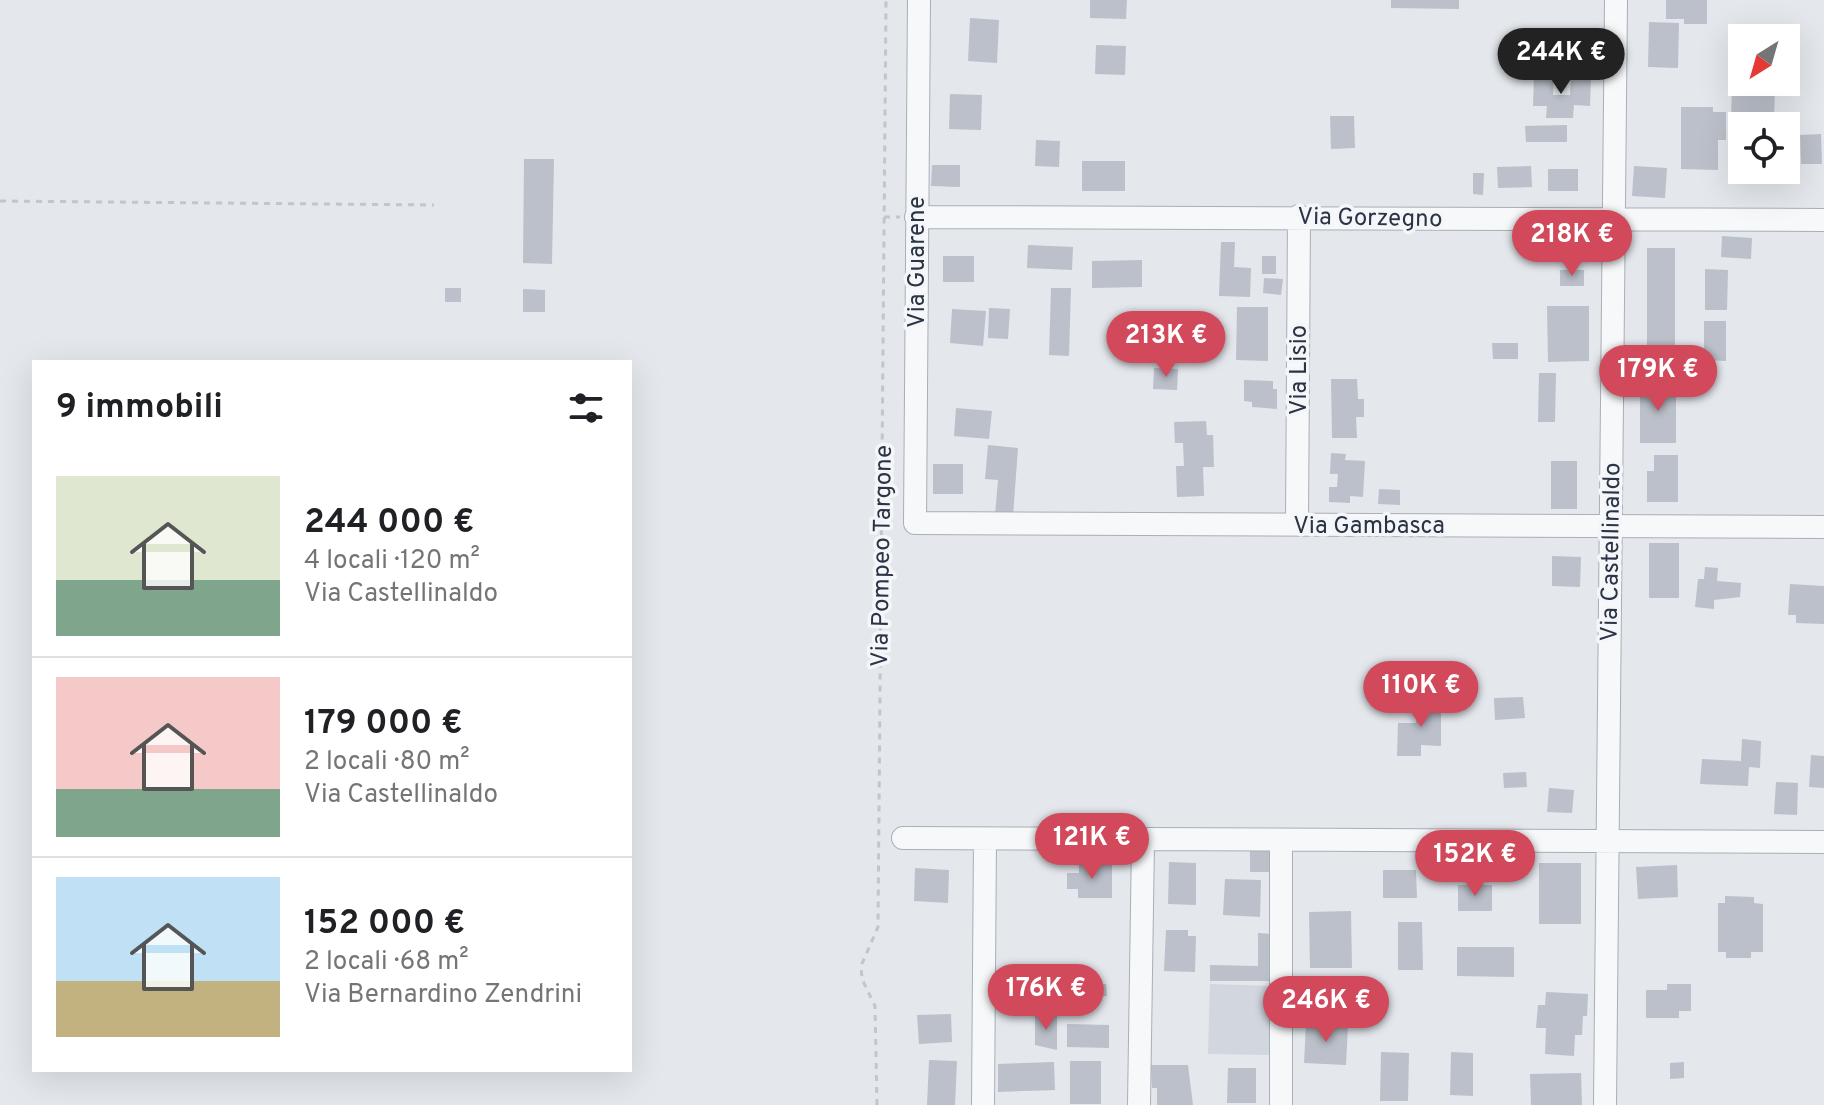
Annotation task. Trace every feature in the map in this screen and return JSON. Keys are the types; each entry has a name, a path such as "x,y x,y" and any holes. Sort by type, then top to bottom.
{"street":[{"name":"Via Guarene","path":"915,523 919,0"},
{"name":"Via Castellinaldo","path":"1605,1105 1616,0"},
{"name":"Via Lisio","path":"1297,524 1299,216"},
{"name":"Via Gorzegno","path":"916,217 1824,220"},
{"name":"Via Gambasca","path":"915,523 1824,527"},
{"path":"903,838 1824,842"},
{"path":"983,1105 985,839"},
{"path":"1139,1105 1143,841"},
{"path":"1281,841 1281,1105"}],"path":[{"name":"Via Pompeo Targone","path":"877,1105 875,1006 862,979 861,966 878,927 886,0"},
{"path":"0,201 434,205"}],"shaded area":[{"path":"1210,984 1274,986 1273,1055 1208,1054"}],"building":[{"path":"1090,0 1127,0 1126,19 1090,18"},
{"path":"1391,0 1459,0 1459,9 1391,8"},
{"path":"1666,0 1707,0 1707,24 1684,24 1684,19 1666,19"},
{"path":"970,18 999,20 997,63 968,61"},
{"path":"1649,22 1679,23 1678,68 1648,67"},
{"path":"1096,45 1126,46 1125,75 1095,74"},
{"path":"1534,75 1554,75 1553,95 1570,95 1571,77 1591,78 1590,106 1574,105 1573,118 1546,118 1547,106 1533,106"},
{"path":"950,94 982,95 981,130 949,129"},
{"path":"1732,96 1775,96 1774,112 1731,112"},
{"path":"1681,107 1713,107 1713,112 1726,112 1726,140 1718,140 1718,170 1681,169"},
{"path":"1330,116 1354,116 1355,148 1331,149"},
{"path":"1567,125 1567,142 1526,142 1525,126"},
{"path":"1821,134 1822,164 1801,164 1800,135"},
{"path":"1036,140 1060,141 1059,167 1035,166"},
{"path":"524,159 554,159 552,264 523,263"},
{"path":"1082,161 1125,161 1125,191 1082,191"},
{"path":"932,165 960,165 960,187 931,186"},
{"path":"1531,166 1532,187 1498,188 1497,167"},
{"path":"1634,166 1667,168 1665,198 1632,196"},
{"path":"1548,169 1578,169 1578,191 1548,191"},
{"path":"1473,173 1484,173 1483,195 1473,194"},
{"path":"1722,236 1752,238 1751,259 1721,257"},
{"path":"1221,242 1235,242 1234,267 1251,268 1250,297 1219,296"},
{"path":"1028,245 1073,247 1072,270 1027,268"},
{"path":"1647,248 1675,248 1675,364 1647,364"},
{"path":"943,256 974,256 974,282 943,282"},
{"path":"1262,256 1276,256 1276,274 1262,274"},
{"path":"1142,260 1142,287 1092,288 1092,261"},
{"path":"1705,269 1728,270 1727,310 1705,310"},
{"path":"1560,270 1584,270 1584,286 1560,286"},
{"path":"1264,278 1283,279 1281,295 1263,293"},
{"path":"445,288 461,288 461,302 445,302"},
{"path":"1051,288 1071,288 1069,356 1049,355"},
{"path":"523,289 545,290 545,312 523,312"},
{"path":"1547,306 1589,306 1589,361 1548,362"},
{"path":"1237,307 1268,307 1268,361 1236,360"},
{"path":"989,308 1010,309 1008,339 988,338"},
{"path":"952,309 986,311 983,346 950,343"},
{"path":"1704,321 1726,321 1726,361 1704,360"},
{"path":"1492,343 1518,343 1518,359 1493,359"},
{"path":"1154,368 1178,369 1177,390 1153,389"},
{"path":"1539,373 1556,373 1555,422 1538,422"},
{"path":"1331,379 1357,379 1358,399 1364,399 1364,417 1356,417 1357,438 1332,438"},
{"path":"1244,380 1273,381 1273,389 1277,389 1277,409 1252,407 1252,402 1244,401"},
{"path":"1640,383 1676,383 1676,443 1640,443"},
{"path":"956,408 992,411 989,439 954,436"},
{"path":"1206,421 1207,435 1213,435 1214,467 1203,467 1204,496 1177,497 1176,466 1184,466 1183,443 1175,443 1174,422"},
{"path":"988,445 1018,448 1013,516 995,515 998,480 985,479"},
{"path":"1331,453 1346,454 1345,460 1365,461 1363,497 1350,496 1350,503 1329,502 1329,487 1337,487 1338,474 1330,474"},
{"path":"1654,455 1678,455 1678,502 1647,502 1647,471 1654,471"},
{"path":"1551,461 1577,461 1577,509 1551,509"},
{"path":"933,464 963,464 963,494 933,494"},
{"path":"1379,489 1400,490 1400,505 1378,504"},
{"path":"1649,543 1679,543 1679,598 1649,598"},
{"path":"1552,556 1581,557 1580,587 1552,586"},
{"path":"1705,567 1718,568 1717,581 1741,583 1740,597 1714,600 1714,609 1695,607 1698,579 1704,579"},
{"path":"1790,584 1824,586 1824,624 1796,623 1796,615 1788,615"},
{"path":"1523,697 1525,718 1495,720 1494,698"},
{"path":"1416,700 1441,701 1441,746 1421,745 1421,756 1397,756 1398,723 1416,723"},
{"path":"1742,739 1761,741 1760,768 1749,767 1748,786 1700,784 1702,759 1741,761"},
{"path":"1811,755 1824,756 1824,788 1809,787"},
{"path":"1526,772 1527,787 1504,788 1503,773"},
{"path":"1776,782 1798,783 1797,815 1774,814"},
{"path":"1549,788 1574,790 1572,813 1547,812"},
{"path":"1250,851 1274,851 1274,872 1250,872"},
{"path":"1169,862 1196,863 1196,905 1168,904"},
{"path":"1539,863 1581,863 1581,924 1539,924"},
{"path":"1079,864 1112,864 1112,898 1078,898 1078,889 1067,889 1067,873 1079,873"},
{"path":"1677,865 1678,897 1638,899 1636,867"},
{"path":"915,868 949,870 948,903 914,901"},
{"path":"1383,870 1416,870 1417,898 1383,898"},
{"path":"1225,879 1261,880 1260,917 1223,915"},
{"path":"1458,885 1492,885 1492,911 1458,911"},
{"path":"1725,896 1754,897 1754,903 1763,904 1763,952 1751,952 1751,958 1726,958 1726,952 1718,952 1718,903 1725,903"},
{"path":"1351,911 1352,968 1310,968 1309,912"},
{"path":"1398,922 1422,922 1423,970 1398,970"},
{"path":"1166,930 1188,930 1188,936 1196,936 1195,972 1164,971"},
{"path":"1258,933 1272,934 1271,981 1210,981 1210,965 1258,966"},
{"path":"1457,947 1514,947 1514,977 1457,976"},
{"path":"1038,983 1075,984 1074,1010 1037,1009"},
{"path":"1106,984 1107,996 1089,997 1088,985"},
{"path":"1667,984 1691,984 1691,1011 1679,1011 1679,1018 1646,1018 1646,990 1667,990"},
{"path":"1546,992 1588,994 1587,1016 1583,1016 1582,1035 1575,1035 1574,1056 1545,1054 1546,1028 1536,1028 1538,1005 1545,1005"},
{"path":"951,1014 952,1042 919,1044 917,1015"},
{"path":"1035,1016 1057,1016 1057,1050 1035,1045"},
{"path":"1306,1023 1348,1025 1346,1065 1304,1063"},
{"path":"1067,1024 1109,1025 1109,1048 1067,1047"},
{"path":"1381,1052 1409,1053 1408,1101 1380,1101"},
{"path":"1451,1052 1473,1053 1473,1096 1450,1095"},
{"path":"929,1060 957,1061 955,1105 927,1105"},
{"path":"1070,1061 1101,1061 1101,1104 1070,1104"},
{"path":"1054,1062 1055,1090 998,1092 998,1064"},
{"path":"1684,1062 1684,1078 1670,1079 1670,1063"},
{"path":"1151,1065 1188,1065 1193,1105 1157,1105 1157,1088 1152,1088"},
{"path":"1228,1068 1256,1068 1256,1103 1227,1103"},
{"path":"1581,1073 1582,1105 1531,1105 1530,1074"}]}
